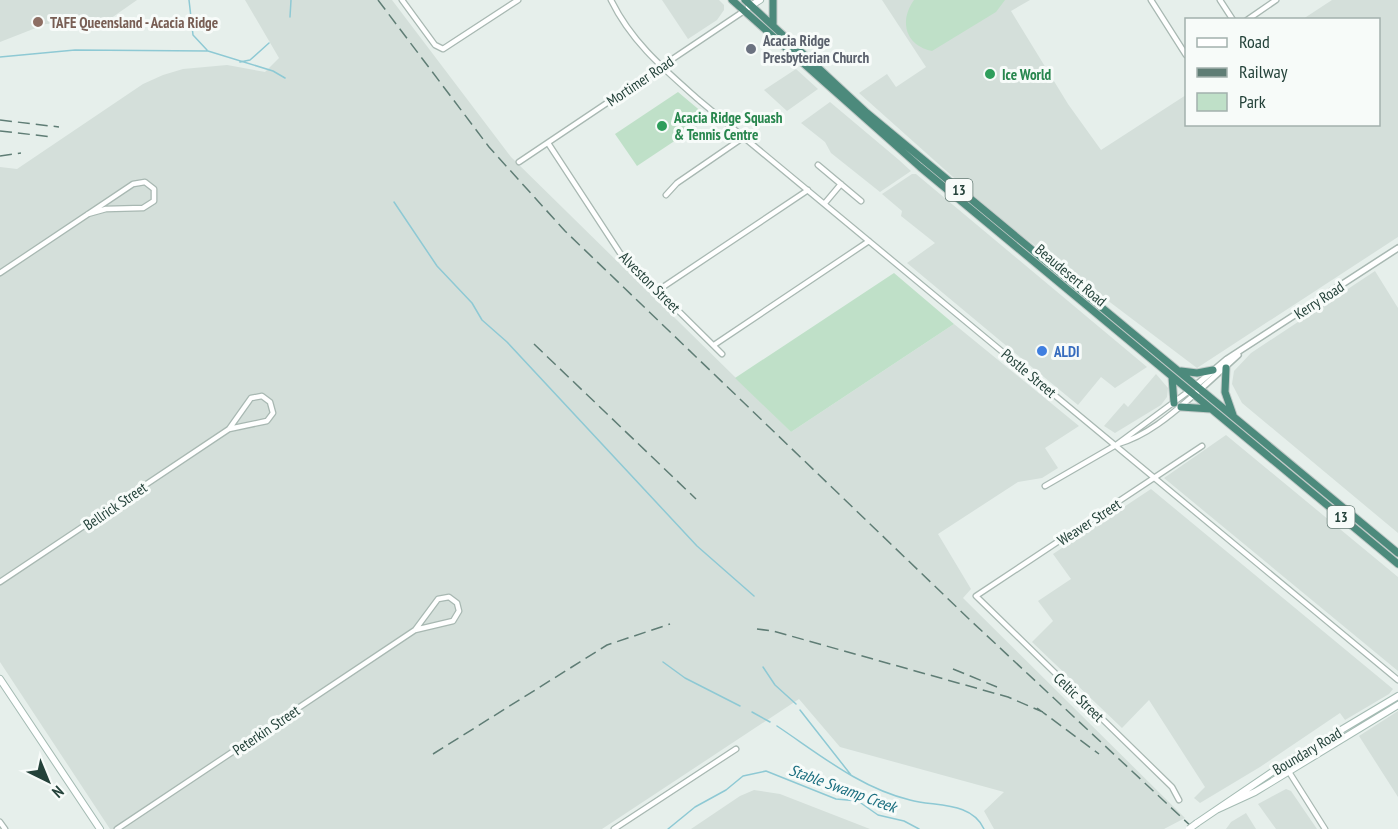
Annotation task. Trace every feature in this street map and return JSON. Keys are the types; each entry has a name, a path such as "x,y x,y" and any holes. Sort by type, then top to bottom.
{"highway":[{"name":"Beaudesert Road","path":"732,0 920,167 1398,564"},
{"path":"773,0 773,25"},
{"name":"Beaudesert Road","path":"749,3 867,112 1398,553"},
{"path":"1226,368 1225,392 1234,416"},
{"path":"1178,370 1200,373 1213,370"},
{"path":"1172,377 1178,405 1211,409"}],"main road":[{"name":"Mortimer Road","path":"744,11 749,3 760,0"},
{"path":"0,679 100,829"},
{"name":"Boundary Road","path":"1286,767 1398,696"},
{"name":"Boundary Road","path":"1189,829 1224,803 1398,705"}],"street":[{"path":"402,0 435,45 443,49 518,0"},
{"name":"Postle Street","path":"610,0 633,38 661,67 1398,680"},
{"path":"1151,0 1185,53"},
{"path":"1221,0 1232,18"},
{"path":"1249,18 1276,0"},
{"name":"Mortimer Road","path":"519,162 744,11"},
{"path":"666,195 677,183 744,137"},
{"name":"Alveston Street","path":"548,143 620,253 723,354"},
{"path":"818,165 861,201"},
{"path":"0,273 88,214 93,208 137,182 145,182 154,189 154,201 145,207 106,209 88,214"},
{"path":"825,203 841,184"},
{"path":"657,291 808,190"},
{"path":"714,345 869,241"},
{"name":"Kerry Road","path":"1199,387 1213,370 1398,248"},
{"name":"Kerry Road","path":"1045,486 1116,445 1178,405 1226,368 1241,351"},
{"name":"Bellrick Street","path":"0,582 229,429 251,398 260,395 270,402 273,413 267,421 229,429"},
{"name":"Weaver Street","path":"975,596 1202,446"},
{"name":"Celtic Street","path":"975,596 1172,787 1179,800"},
{"name":"Peterkin Street","path":"117,829 415,630 438,599 448,597 457,603 459,611 453,621 415,630"},
{"path":"614,829 736,749"},
{"path":"1286,767 1325,829"},
{"path":"0,822 5,829"}],"shaded area":[{"name":"TAFE Queensland - Acacia Ridge","path":"0,0 137,0 107,21 46,24 0,42"},
{"path":"245,0 392,0 511,157 791,432 954,324 1079,426 1045,448 1058,468 1042,478 1018,482 938,534 971,589 963,598 1185,818 1164,829 994,829 984,811 1004,792 840,747 799,699 602,829 110,829 0,662 0,167 17,169 143,84 163,75 183,69 227,65 265,72 279,58"},
{"path":"662,0 719,0 724,5 724,10 717,20 688,39"},
{"path":"882,0 1030,0 1011,11 1068,104 1101,150 1185,96 1185,126 1380,126 1380,18 1305,18 1332,0 1398,0 1398,237 1197,368 1000,219 859,93 887,74 896,87 926,67"},
{"path":"796,69 818,89 787,111 764,90"},
{"path":"830,102 911,171 880,192 831,153 825,142 801,123"},
{"path":"912,174 916,174 1147,367 1115,388 1101,377 1078,405 907,263 935,243 901,216 902,211 882,194"},
{"path":"1375,271 1398,308 1398,533 1242,403 1232,384 1234,371 1251,353"},
{"path":"1156,374 1168,388 1167,397 1161,405 1115,433 1104,426 1124,403 1128,407"},
{"path":"1226,435 1398,577 1398,671 1164,478"},
{"path":"1151,489 1393,689 1389,694 1345,720 1340,713 1260,767 1200,803 1194,798 1205,787 1149,700 1122,728 1032,642 1053,621 1038,601 1071,579 1053,554"},
{"path":"1398,711 1398,797 1359,736"},
{"path":"1286,789 1291,791 1317,829 1276,829 1258,804"},
{"path":"754,790 780,794 870,829 691,829 740,796"},
{"path":"1246,813 1256,829 1226,829 1231,822"}],"green space":[{"path":"914,0 1005,0 996,12 932,51 916,43 907,31 907,16"},
{"name":"Acacia Ridge Squash & Tennis Centre","path":"678,92 709,118 637,166 615,134"},
{"path":"894,273 954,324 791,432 735,378"}],"waterway":[{"path":"189,0 193,35 207,50"},
{"path":"290,17 291,0"},
{"path":"240,62 250,60 269,43"},
{"path":"0,57 75,50 208,51 273,71 285,78"},
{"path":"394,202 437,266 472,303 482,320 507,342 697,546 754,596"},
{"path":"663,662 685,678 740,706"},
{"path":"763,667 775,685 796,704"},
{"path":"800,710 851,775"},
{"path":"752,712 770,722"},
{"path":"777,726 857,779 892,795 961,809 978,820 984,829"},
{"name":"Stable Swamp Creek","path":"668,829 695,807 726,790 743,776 766,771 836,799 858,801 878,815 904,821 919,829"}],"railway":[{"path":"378,0 489,147 565,231 969,619 1194,829"},
{"path":"0,120 59,127"},
{"path":"0,131 53,137"},
{"path":"0,156 21,153"},
{"path":"534,344 696,499"},
{"path":"433,754 607,645 670,624"},
{"path":"757,629 773,631 1008,697 1043,712"},
{"path":"953,669 997,687"},
{"path":"1037,708 1099,754"}],"place":[{"name":"TAFE Queensland - Acacia Ridge","path":"38,22"},
{"name":"Acacia Ridge Presbyterian Church","path":"751,49"},
{"name":"Ice World","path":"990,74"},
{"name":"Acacia Ridge Squash & Tennis Centre","path":"662,126"},
{"name":"ALDI","path":"1042,351"}]}
